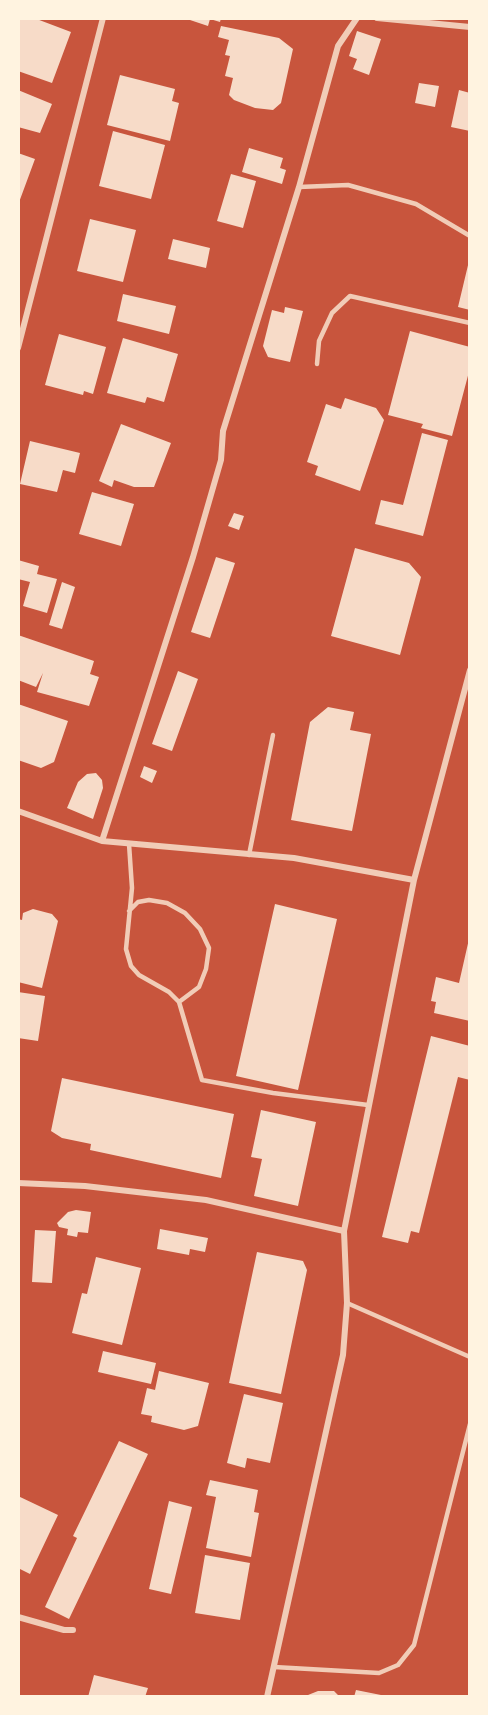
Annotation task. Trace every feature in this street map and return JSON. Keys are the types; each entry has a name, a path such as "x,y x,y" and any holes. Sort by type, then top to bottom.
{"street":[{"path":"18,348 103,18"},
{"path":"102,841 222,460 223,431 299,187 338,46 357,18"},
{"path":"378,18 470,27"},
{"path":"267,1697 343,1355 347,1303 344,1231 368,1105 414,880 470,670"},
{"path":"18,811 102,841 294,858 414,880"},
{"path":"18,1183 85,1186 206,1200 344,1231"},
{"path":"18,1617 64,1630 73,1630"}],"lane":[{"path":"299,187 348,185 416,204 470,236"},
{"path":"317,364 319,341 332,313 350,296 470,323"},
{"path":"249,855 273,735"},
{"path":"129,844 132,888 126,949 131,966 179,1002 202,1080 273,1093 368,1105"},
{"path":"129,911 138,902 149,900 167,903 185,913 200,929 209,948 206,969 199,987 179,1002"},
{"path":"347,1303 470,1357"},
{"path":"274,1667 378,1673 398,1665 414,1646 470,1424"}],"building":[{"path":"18,18 34,18 71,32 52,83 18,71"},
{"path":"184,18 221,18 220,22 210,19 208,26"},
{"path":"221,26 279,38 293,49 281,103 273,110 255,108 234,100 229,95 233,78 225,76 230,56 225,55 229,40 218,37"},
{"path":"357,31 381,39 369,75 353,69 357,59 349,56"},
{"path":"120,75 175,89 172,101 179,103 170,141 107,125"},
{"path":"419,83 439,86 435,107 415,103"},
{"path":"18,90 52,104 40,133 18,127"},
{"path":"459,90 470,93 470,131 451,127"},
{"path":"113,131 165,145 151,199 99,186"},
{"path":"249,148 283,158 280,168 286,170 282,184 242,172"},
{"path":"18,153 35,159 18,205"},
{"path":"231,174 256,181 243,228 217,221"},
{"path":"90,219 136,230 123,282 77,271"},
{"path":"173,239 210,248 206,268 168,259"},
{"path":"470,261 470,310 458,307"},
{"path":"123,294 176,306 169,334 117,321"},
{"path":"285,307 303,311 290,362 268,357 263,346 272,310 284,313"},
{"path":"410,331 470,347 470,368 452,436 421,428 423,424 388,415"},
{"path":"59,334 106,347 93,394 84,391 83,395 45,385"},
{"path":"123,338 178,354 164,402 147,397 145,403 107,393"},
{"path":"345,398 376,408 384,420 360,491 315,475 318,466 307,462 326,404 341,409"},
{"path":"121,424 171,443 154,487 134,487 114,480 112,487 99,481"},
{"path":"422,433 448,440 423,536 375,524 381,500 403,505"},
{"path":"30,441 80,453 75,473 63,470 57,492 20,484"},
{"path":"92,492 134,504 121,546 79,534"},
{"path":"234,513 244,516 239,530 228,526"},
{"path":"355,548 409,563 421,577 400,655 331,636"},
{"path":"216,557 235,563 210,638 191,632"},
{"path":"18,560 39,566 37,574 57,579 47,613 23,606 30,582 18,579"},
{"path":"62,582 75,587 62,629 49,625"},
{"path":"18,635 94,661 90,674 99,677 89,706 37,692 43,673 36,687 18,680"},
{"path":"178,671 198,679 172,751 152,744"},
{"path":"18,704 68,721 54,762 41,768 18,760"},
{"path":"328,707 354,712 350,730 371,734 352,831 291,820 310,722"},
{"path":"144,766 157,771 152,783 140,777"},
{"path":"96,773 102,780 103,788 93,819 67,808 78,782 87,774"},
{"path":"275,904 337,919 298,1090 236,1076"},
{"path":"33,909 52,914 58,921 42,988 18,982 18,919 22,920 23,913"},
{"path":"469,939 470,1021 434,1013 436,1002 431,1001 436,977 459,983"},
{"path":"18,992 45,996 38,1041 18,1038"},
{"path":"431,1036 470,1046 470,1080 458,1077 419,1233 411,1231 408,1243 382,1237"},
{"path":"62,1078 234,1114 221,1178 90,1150 91,1144 62,1138 51,1131"},
{"path":"261,1110 316,1122 298,1206 254,1196 262,1159 251,1157"},
{"path":"76,1210 91,1212 88,1233 78,1232 77,1237 67,1235 68,1229 59,1227 57,1223 68,1212"},
{"path":"160,1229 208,1238 205,1252 190,1249 189,1255 157,1249"},
{"path":"35,1230 56,1231 52,1283 32,1282"},
{"path":"257,1252 303,1261 307,1270 281,1394 229,1383"},
{"path":"96,1257 141,1268 122,1345 72,1333 82,1293 87,1294"},
{"path":"103,1351 156,1363 151,1384 98,1372"},
{"path":"159,1371 209,1383 198,1426 184,1430 151,1422 152,1416 141,1414 147,1388 155,1390"},
{"path":"244,1394 283,1403 270,1463 247,1458 245,1468 227,1463"},
{"path":"119,1441 148,1454 69,1619 45,1607 77,1538 73,1536"},
{"path":"210,1480 258,1490 254,1512 259,1513 251,1557 206,1548 216,1497 206,1495"},
{"path":"18,1496 58,1515 30,1574 18,1568"},
{"path":"169,1501 192,1507 171,1594 149,1589"},
{"path":"205,1555 250,1563 240,1620 195,1613"},
{"path":"94,1675 148,1688 145,1697 88,1697"},
{"path":"356,1690 386,1696 386,1697 354,1697"},
{"path":"318,1691 334,1691 340,1697 303,1697"}]}
